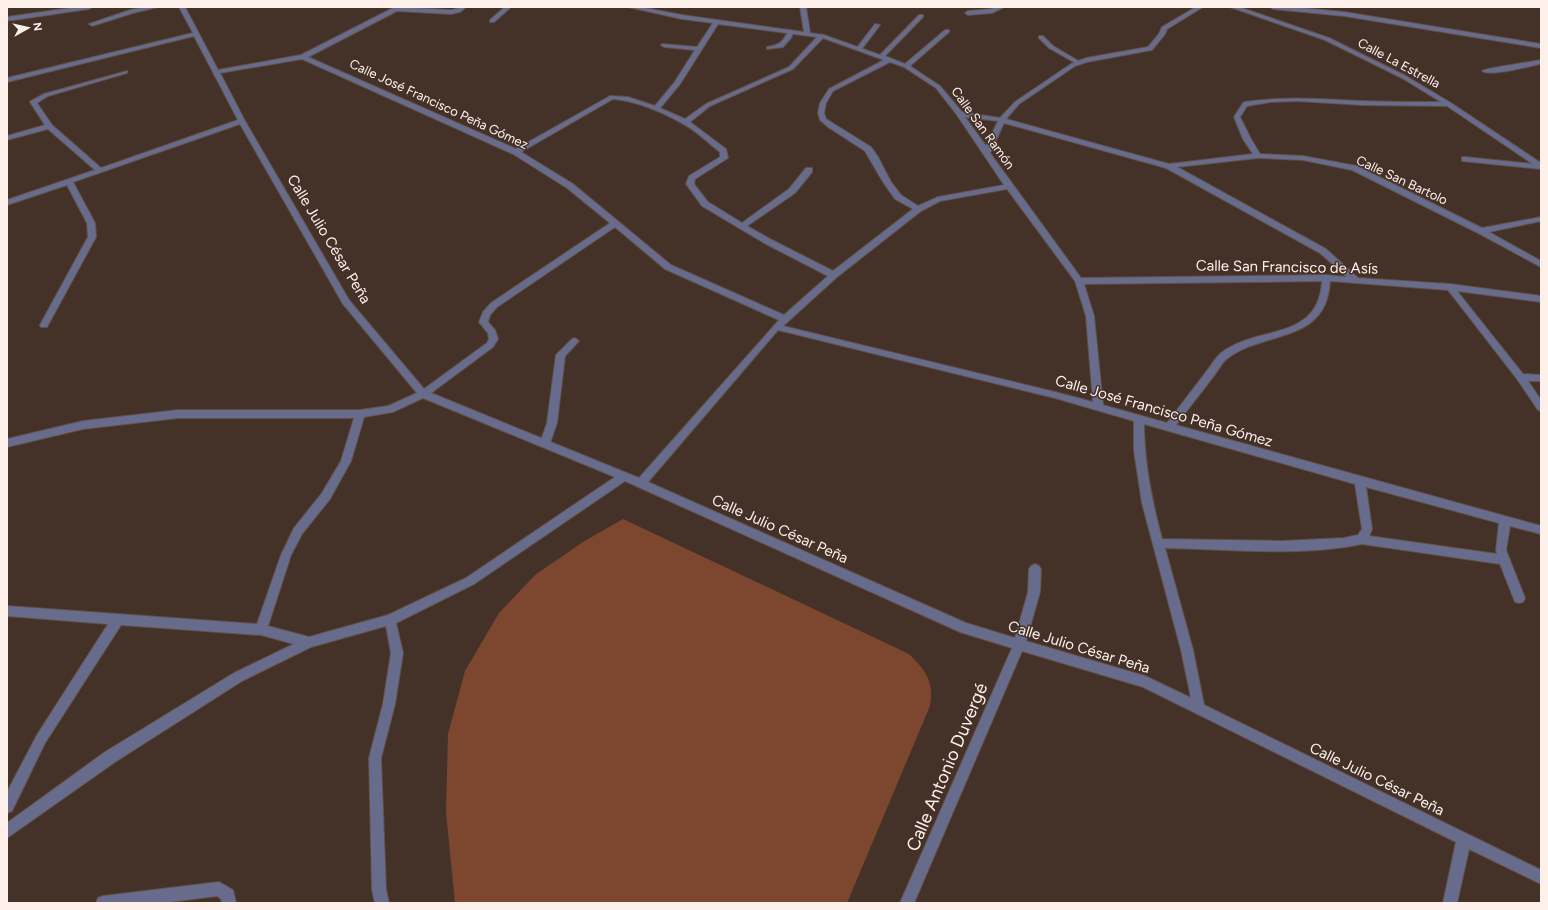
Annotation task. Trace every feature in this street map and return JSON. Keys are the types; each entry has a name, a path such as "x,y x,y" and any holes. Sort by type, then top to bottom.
{"street":[{"path":"7,19 89,7"},
{"path":"92,24 132,11 154,7"},
{"name":"Calle Julio César Peña","path":"182,7 242,121 346,302 423,394 642,483 964,628 1145,682 1541,877"},
{"path":"216,72 303,57 398,8 458,12 463,7"},
{"path":"492,21 508,7"},
{"name":"Calle San Ramón","path":"631,7 822,36 906,66 938,87 960,114 1009,186 1079,281 1090,316 1098,408"},
{"path":"803,7 807,33"},
{"path":"968,13 992,11 1001,7"},
{"path":"986,153 1002,120 1018,103 1079,62 1150,49 1162,34 1164,28 1200,7"},
{"name":"Calle La Estrella","path":"1233,7 1327,39 1404,77 1449,104 1541,166"},
{"path":"1273,7 1344,14 1541,46"},
{"path":"1335,7 1344,14"},
{"path":"881,57 921,16"},
{"path":"656,109 677,84 717,21"},
{"path":"859,49 877,25"},
{"path":"769,48 781,46 788,38 790,31"},
{"path":"906,66 947,31"},
{"path":"7,80 197,34"},
{"path":"685,122 708,105 791,68 822,36"},
{"path":"1041,37 1051,47 1079,62"},
{"path":"664,45 699,50"},
{"name":"Calle José Francisco Peña Gómez","path":"303,57 516,152 570,186 668,266 711,287 785,318"},
{"path":"890,60 831,90 823,103 821,113 823,120 830,126 868,149 898,197 918,209"},
{"path":"1485,71 1499,70 1541,62"},
{"path":"100,171 49,126 32,102 36,98 125,72"},
{"path":"516,152 612,97 620,97 656,109 685,122 723,151 724,158 692,178 690,184 705,204 770,242 834,275"},
{"path":"1258,156 1247,139 1237,118 1245,104 1271,100 1297,99 1363,103 1449,104"},
{"path":"960,114 1002,120 1169,166 1323,251 1356,280"},
{"path":"7,202 69,182 242,121"},
{"path":"7,138 49,126"},
{"name":"Calle San Bartolo","path":"1169,166 1258,156 1303,158 1354,168 1481,231 1541,264"},
{"path":"1465,159 1541,166"},
{"path":"742,226 792,191 809,170"},
{"path":"44,325 92,237 91,224 69,182"},
{"path":"642,483 776,327 834,275 918,209 938,199 1009,186"},
{"path":"1481,231 1541,220"},
{"path":"7,442 83,425 178,414 360,414 390,409 423,394 490,346 494,339 492,332 483,322 486,314 494,305 615,223"},
{"path":"1169,427 1216,364 1224,356 1234,350 1298,327 1312,319 1321,305 1326,291 1326,278"},
{"name":"Calle San Francisco de Asís","path":"1079,281 1326,278 1450,287 1541,298"},
{"path":"1450,287 1520,377 1541,407"},
{"name":"Calle José Francisco Peña Gómez","path":"776,327 1055,395 1360,482 1541,530"},
{"path":"545,443 552,423 562,355 575,341"},
{"path":"1520,377 1541,378"},
{"path":"261,630 286,555 298,531 326,496 346,461 360,414"},
{"path":"1139,418 1139,451 1147,503 1187,650 1199,709"},
{"path":"7,832 110,757 238,677 309,642 390,620 470,581 624,476"},
{"path":"1360,482 1367,530 1362,540"},
{"path":"1505,520 1501,550 1518,598"},
{"path":"1159,543 1282,546 1344,543 1362,540 1504,560"},
{"name":"Calle Antonio Duvergé","path":"907,903 1019,644 1034,592 1035,569"},
{"path":"7,611 261,630 309,642"},
{"path":"7,806 41,740 118,620"},
{"path":"382,903 379,890 375,758 390,704 397,653 390,620"},
{"path":"1450,903 1464,839"},
{"path":"103,903 218,889 228,894 229,903"}],"shaded area":[{"path":"623,519 909,654 924,671 930,683 930,706 847,903 455,903 446,812 448,734 465,671 499,613 535,575 583,542"}]}
